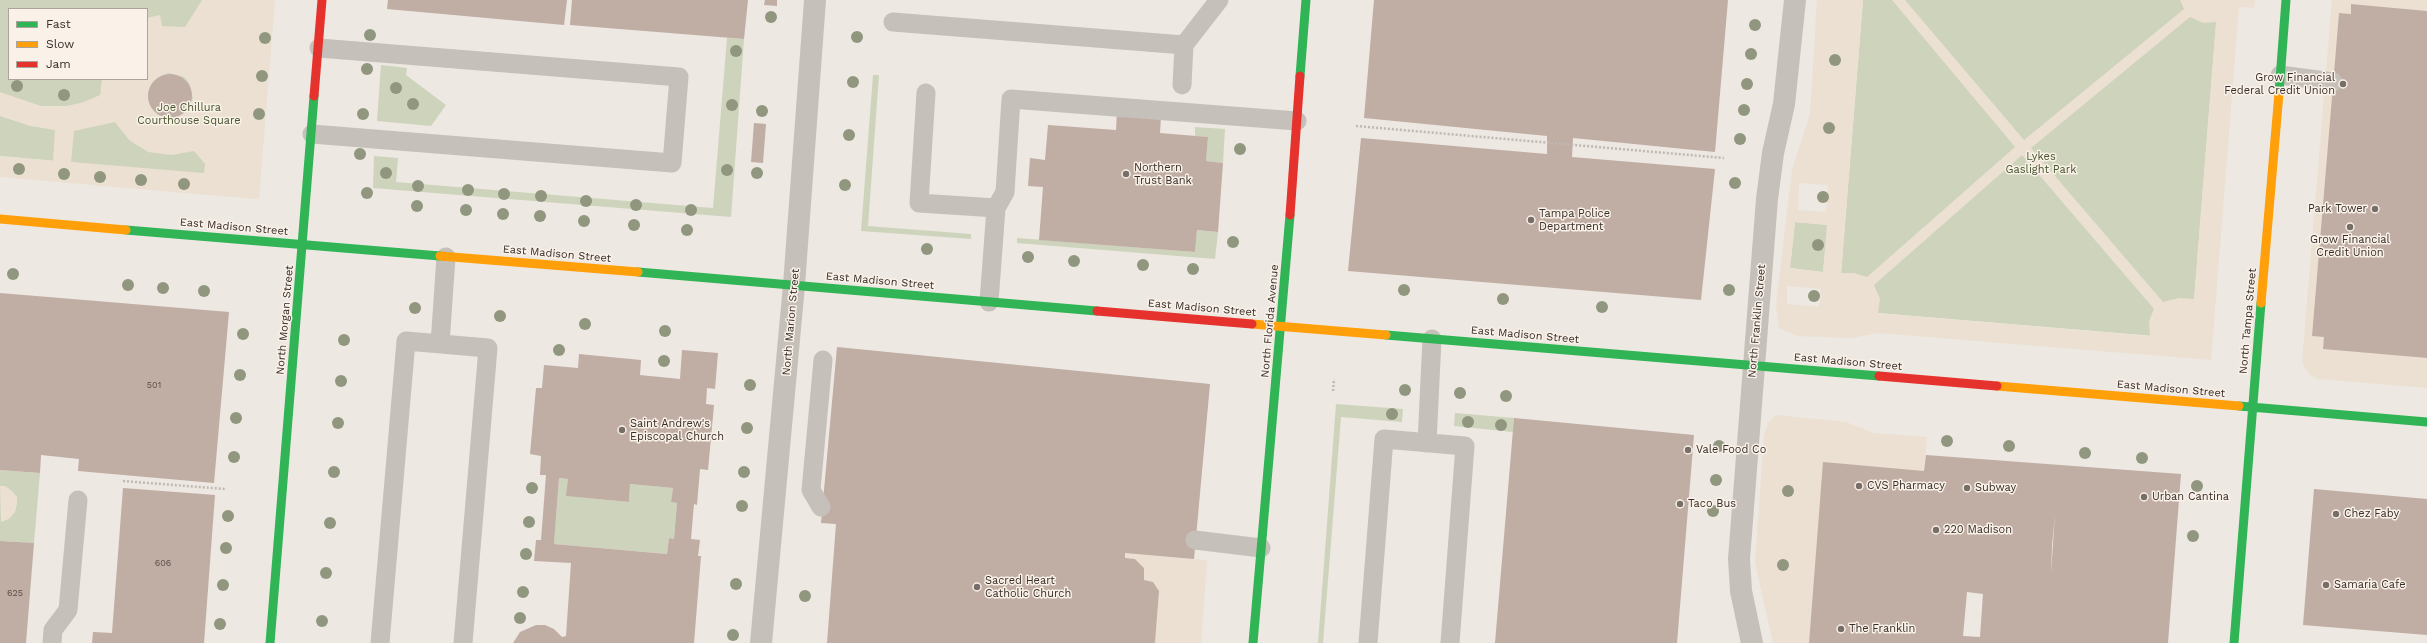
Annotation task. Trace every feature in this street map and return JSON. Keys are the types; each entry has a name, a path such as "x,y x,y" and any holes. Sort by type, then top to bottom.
{"street":[{"name":"North Morgan Street","path":"270,643 322,0"},
{"name":"North Marion Street","path":"762,643 794,285 815,0"},
{"name":"North Florida Avenue","path":"1253,643 1282,326 1306,0"},
{"name":"North Franklin Street","path":"1752,643 1741,591 1739,559 1770,176 1784,104 1795,0"},
{"name":"North Tampa Street","path":"2234,643 2286,0"},
{"name":"East Madison Street","path":"0,219 2427,422"}],"lane":[{"path":"1182,85 1184,45 1219,0"},
{"path":"893,22 1184,45"},
{"path":"312,134 672,163 679,78 319,48"},
{"path":"2280,75 2333,82"},
{"path":"926,93 919,203 996,208"},
{"path":"989,302 996,208 1005,192 1011,100 1297,121"},
{"path":"440,344 446,257"},
{"path":"1427,442 1432,339"},
{"path":"380,643 406,341 488,348 463,643"},
{"path":"821,507 811,490 823,360"},
{"path":"1368,643 1384,439 1465,446 1450,643"},
{"path":"52,643 53,630 68,610 78,500"},
{"path":"1195,540 1261,548"}],"path":[{"path":"1356,126 1724,158"},
{"path":"1333,391 1334,380"},
{"path":"123,481 225,489"}],"green space":[{"name":"Joe Chillura Courthouse Square","path":"0,0 254,0 204,174 0,156"},
{"name":"Lykes Gaslight Park","path":"1863,0 2218,0 2191,339 1878,313 1841,274"},
{"path":"727,38 744,39 731,217 373,188 374,156 398,158 396,182 713,208"},
{"path":"381,65 407,68 406,75 446,105 431,126 377,121"},
{"path":"873,75 879,75 868,226 971,234 971,239 861,231"},
{"path":"1195,127 1225,129 1223,163 1206,161 1208,137 1195,136"},
{"path":"1795,222 1828,225 1823,272 1790,268"},
{"path":"1197,230 1218,232 1215,259 1017,243 1017,238 1195,252"},
{"path":"1336,404 1403,409 1402,422 1341,417 1323,643 1318,643"},
{"path":"1455,413 1514,418 1513,432 1454,426"},
{"path":"0,470 40,473 34,543 0,541"},
{"path":"559,478 568,479 567,496 629,502 630,484 673,488 671,502 677,503 674,539 669,538 667,554 554,544"}],"shaded area":[{"name":"Joe Chillura Courthouse Square","path":"202,0 275,0 259,198 255,199 0,177 0,156 53,161 55,130 30,126 0,116 0,92 41,106 67,106 84,102 100,95 102,80 148,80 148,18 160,15 162,26 185,27","holes":["169,73 184,77 189,83 193,98 186,111 172,118 158,115 150,104 148,97 152,84 163,75","115,122 129,140 148,152 172,155 194,151 205,164 204,173 71,162 74,131"]},
{"path":"1817,0 1863,0 1841,273 1854,273 1867,277 2015,147 1892,0 1905,0 2024,140 2184,9 2180,0 2255,0 2254,8 2239,7 2211,360 1878,333 1851,338 1797,336 1779,328 1776,305 1792,170 1810,114","holes":["2190,17 2203,23 2216,22 2194,299 2179,298 2163,302 2031,148","2022,155 2154,309 2149,321 2150,336 1878,313 1880,299 1874,285","1799,183 1828,185 1826,212 1798,210","1795,222 1827,225 1823,272 1790,268","1787,286 1821,289 1819,307 1787,304"]},
{"path":"2332,0 2427,0 2427,11 2352,4 2351,14 2339,13 2312,336 2324,337 2324,349 2427,358 2427,388 2318,379 2309,374 2302,362"},
{"path":"1776,415 1846,422 1874,433 1927,437 1924,471 1824,463 1809,643 1773,643 1755,563 1764,435 1769,421"},
{"path":"0,486 5,486 17,497 15,512 9,519 1,522"},
{"path":"1125,553 1207,560 1201,643 1155,643 1159,591 1153,582 1144,580 1144,568 1135,559 1125,558"}],"building":[{"path":"388,0 567,0 564,25 387,9"},
{"path":"572,0 748,0 744,39 570,25"},
{"path":"765,0 777,0 777,6 764,5"},
{"path":"1374,0 1728,0 1715,152 1573,138 1572,157 1715,169 1701,300 1348,271 1361,138 1547,154 1547,136 1364,118"},
{"name":"Park Tower","path":"2351,4 2427,11 2427,358 2323,349 2324,337 2312,336 2339,13 2351,14"},
{"path":"166,74 174,74 186,80 192,92 192,100 186,112 174,118 166,118 154,112 148,100 148,92 154,80"},
{"name":"Northern Trust Bank","path":"1117,112 1161,116 1160,133 1208,137 1206,161 1223,163 1218,232 1197,230 1195,252 1039,240 1043,187 1028,186 1030,158 1045,160 1048,125 1116,130"},
{"path":"754,123 766,124 763,163 751,162"},
{"path":"0,293 229,312 214,483 78,471 79,459 41,455 40,473 0,470"},
{"path":"837,347 1210,384 1194,559 1125,553 1125,558 1135,559 1144,568 1144,580 1153,582 1159,591 1155,643 827,643 836,524 821,523"},
{"path":"682,350 718,353 715,389 707,388 706,404 714,405 708,470 700,469 697,505 694,504 691,539 700,540 698,556 701,556 694,643 513,643 520,632 536,625 545,625 554,629 562,637 566,636 571,563 534,561 536,540 541,540 546,475 540,475 541,456 530,454 536,388 542,388 544,365 578,368 579,354 641,360 640,375 680,379","holes":["559,478 568,479 566,496 629,502 630,484 673,488 671,502 677,503 674,539 669,538 667,554 554,544"]},
{"path":"1514,418 1694,435 1677,643 1495,643"},
{"path":"1926,455 2181,474 2168,643 1809,643 1823,462 1924,471","holes":["2055,514 2051,574 2052,546","1967,592 1983,594 1980,637 1963,636"]},
{"path":"123,488 215,495 204,643 92,643 93,632 112,633"},
{"path":"2314,489 2427,499 2427,635 2303,625"},
{"path":"0,541 34,543 26,643 0,643"}],"traffic: fast":[{"path":"1300,76 1306,0"},
{"path":"2279,93 2286,0"},
{"path":"270,643 314,96"},
{"path":"1253,643 1290,215"},
{"path":"126,230 440,256"},
{"path":"638,272 1097,311"},
{"path":"2234,643 2261,303"},
{"path":"1386,335 1879,376"},
{"path":"2239,406 2427,422"}],"traffic: slow":[{"path":"2261,303 2279,93"},
{"path":"0,219 126,230"},
{"path":"440,256 638,272"},
{"path":"1252,324 1386,335"},
{"path":"1997,386 2239,406"}],"traffic: jam":[{"path":"314,96 322,0"},
{"path":"1290,215 1300,76"},
{"path":"1097,311 1252,324"},
{"path":"1879,376 1997,386"}],"place":[{"name":"Grow Financial Federal Credit Union","path":"2343,84"},
{"name":"Northern Trust Bank","path":"1126,174"},
{"name":"Park Tower","path":"2375,209"},
{"name":"Tampa Police Department","path":"1531,220"},
{"name":"Grow Financial Credit Union","path":"2350,227"},
{"name":"Saint Andrew's Episcopal Church","path":"622,430"},
{"name":"Vale Food Co","path":"1688,450"},
{"name":"CVS Pharmacy","path":"1859,486"},
{"name":"Subway","path":"1967,488"},
{"name":"Urban Cantina","path":"2144,497"},
{"name":"Taco Bus","path":"1680,504"},
{"name":"Chez Faby","path":"2336,514"},
{"name":"220 Madison","path":"1936,530"},
{"name":"Samaria Cafe","path":"2326,585"},
{"name":"Sacred Heart Catholic Church","path":"977,587"},
{"name":"The Franklin","path":"1841,629"}]}
